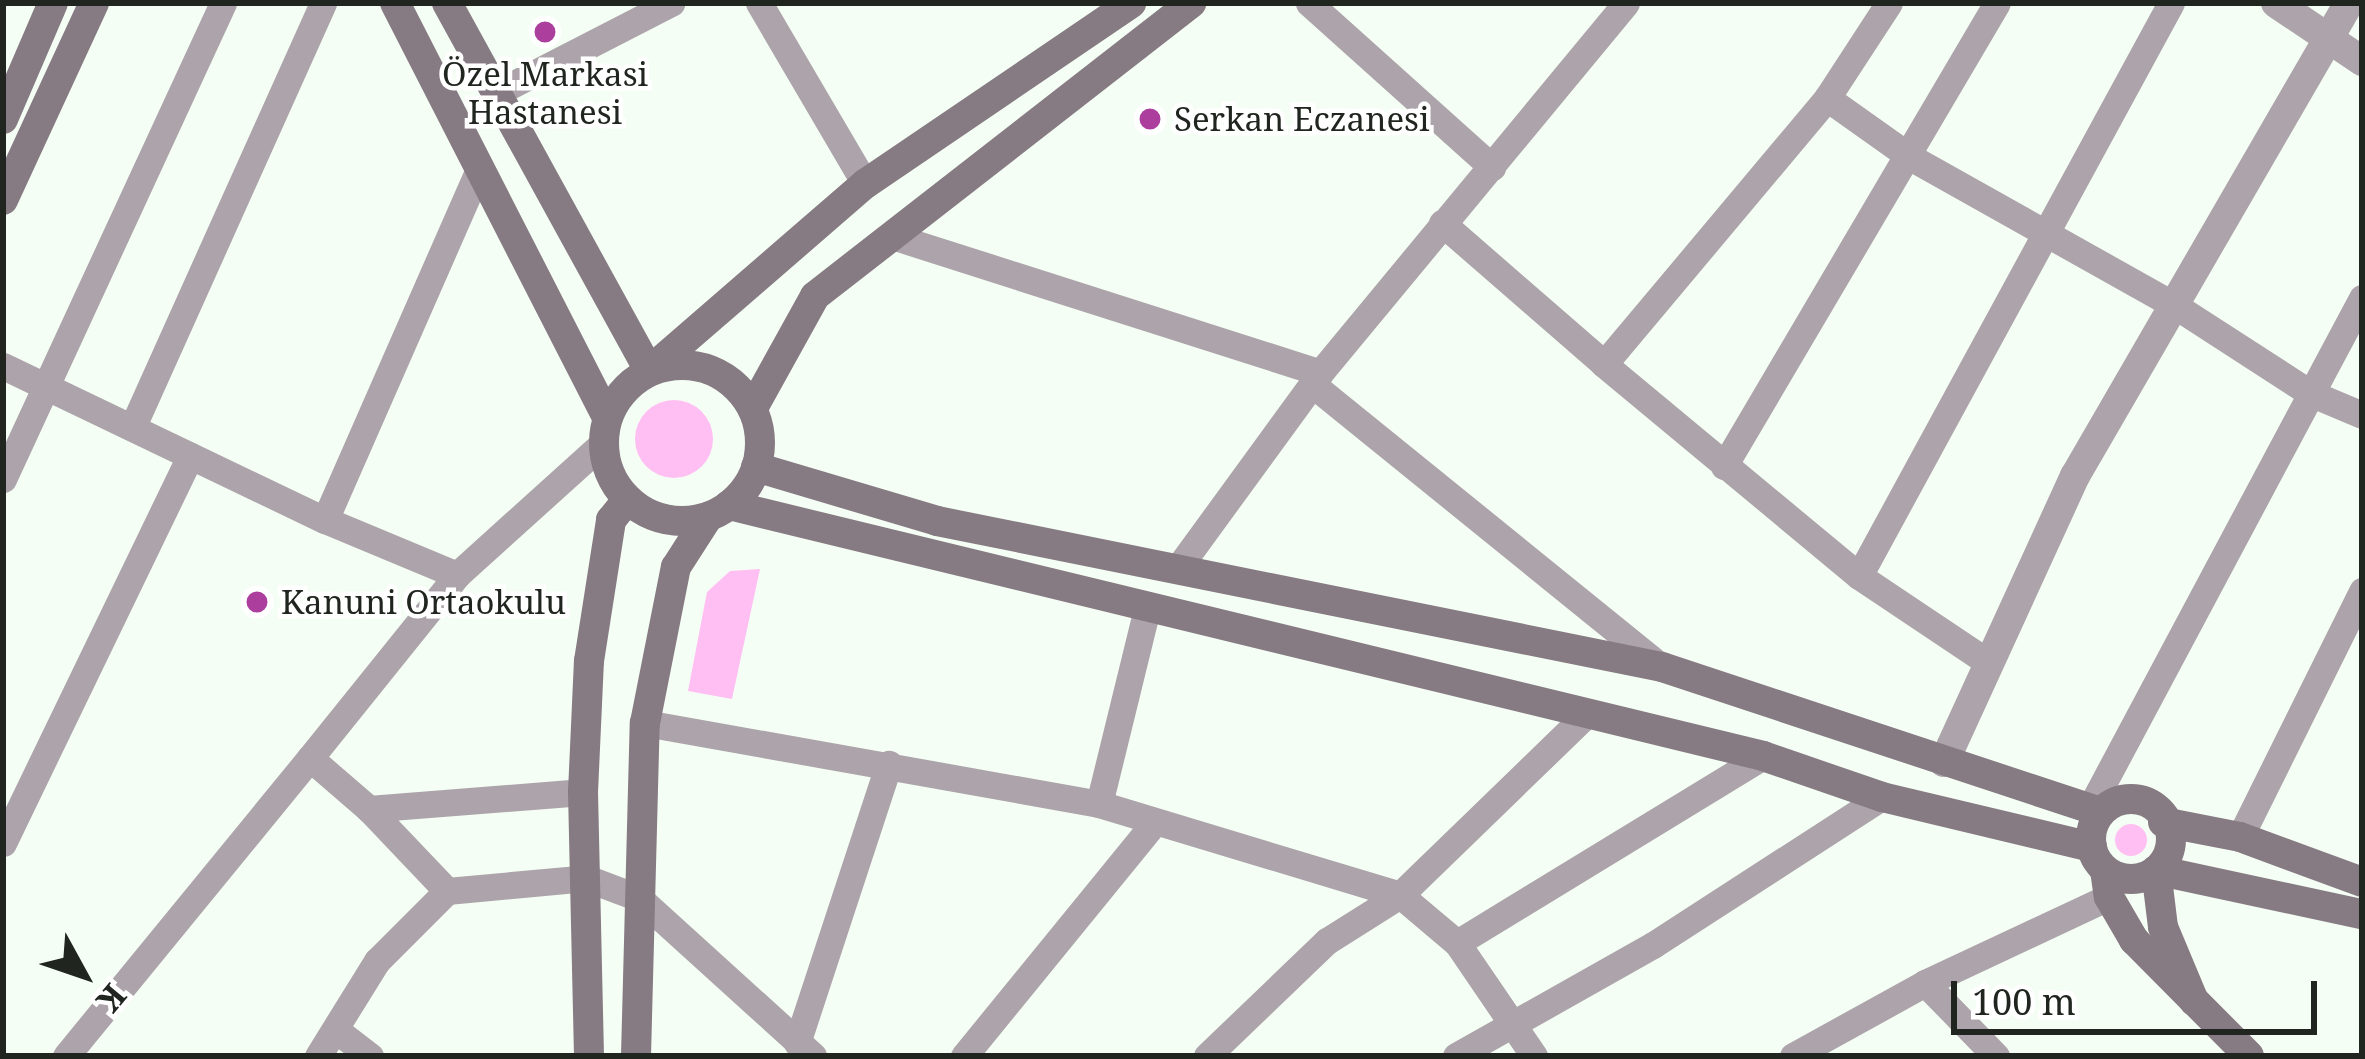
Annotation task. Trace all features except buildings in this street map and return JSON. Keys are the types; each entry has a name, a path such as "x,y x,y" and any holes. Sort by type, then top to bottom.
{"main road":[{"path":"3,119 53,3"},
{"path":"3,200 94,3"},
{"path":"395,3 605,430 627,500 665,520 718,511 1147,608 1763,756 2102,872 2131,879 2156,870 2362,914"},
{"path":"448,3 649,371"},
{"path":"605,430 649,371 865,184 1131,3"},
{"path":"636,1056 645,723 676,567 757,466 753,408 815,296 1191,3"},
{"path":"649,371 709,369 753,408"},
{"path":"757,466 937,521 1662,667 2095,810 2136,799 2158,810 2163,822 2170,847 2156,870 2162,927 2194,1000"},
{"path":"589,1056 583,792 589,661 611,520 627,500"},
{"path":"2095,810 2102,872 2134,940 2249,1056"},
{"path":"2163,822 2240,837 2362,882"}],"street":[{"path":"3,479 223,3"},
{"path":"133,426 322,3"},
{"path":"498,92 671,3"},
{"path":"759,3 865,184"},
{"path":"1309,3 1492,167"},
{"path":"1178,568 1316,378 1626,3"},
{"path":"1604,364 1827,98 1888,3"},
{"path":"1724,466 1997,3"},
{"path":"1858,576 2171,3"},
{"path":"2276,3 2362,61"},
{"path":"1944,762 2075,476 2349,3"},
{"path":"1827,98 1910,157 2174,305 2310,393 2362,416"},
{"path":"325,520 477,174"},
{"path":"1442,223 1858,576 1989,664"},
{"path":"895,237 1316,378 1662,667"},
{"path":"2095,810 2362,298"},
{"path":"3,366 325,520 458,575"},
{"path":"66,1056 458,575 605,430"},
{"path":"3,843 190,456"},
{"path":"2240,837 2362,591"},
{"path":"1099,805 1147,608"},
{"path":"1207,1056 1327,941 1400,895 1587,714"},
{"path":"645,723 1099,805 1400,895 1456,943 1515,1022 1534,1056"},
{"path":"1456,943 1763,756"},
{"path":"310,758 369,809 447,891"},
{"path":"318,1056 377,961 447,891 586,878 639,898 805,1049 889,764"},
{"path":"369,809 583,792"},
{"path":"1456,1056 1652,945 1882,797"},
{"path":"964,1056 1153,824"},
{"path":"1793,1056 1925,983 2102,872"},
{"path":"1925,983 1996,1056"},
{"path":"336,1030 370,1056"}],"shaded area":[{"path":"674,400 702,411 713,439 702,467 674,478 646,467 635,439 646,411"},
{"path":"760,569 732,699 688,691 707,592 730,571"},
{"path":"2131,824 2143,828 2147,840 2143,852 2131,856 2119,852 2115,840 2119,828"}],"place":[{"name":"Özel Markasi Hastanesi","path":"545,32"},
{"name":"Serkan Eczanesi","path":"1150,119"},
{"name":"Kanuni Ortaokulu","path":"257,602"}]}
